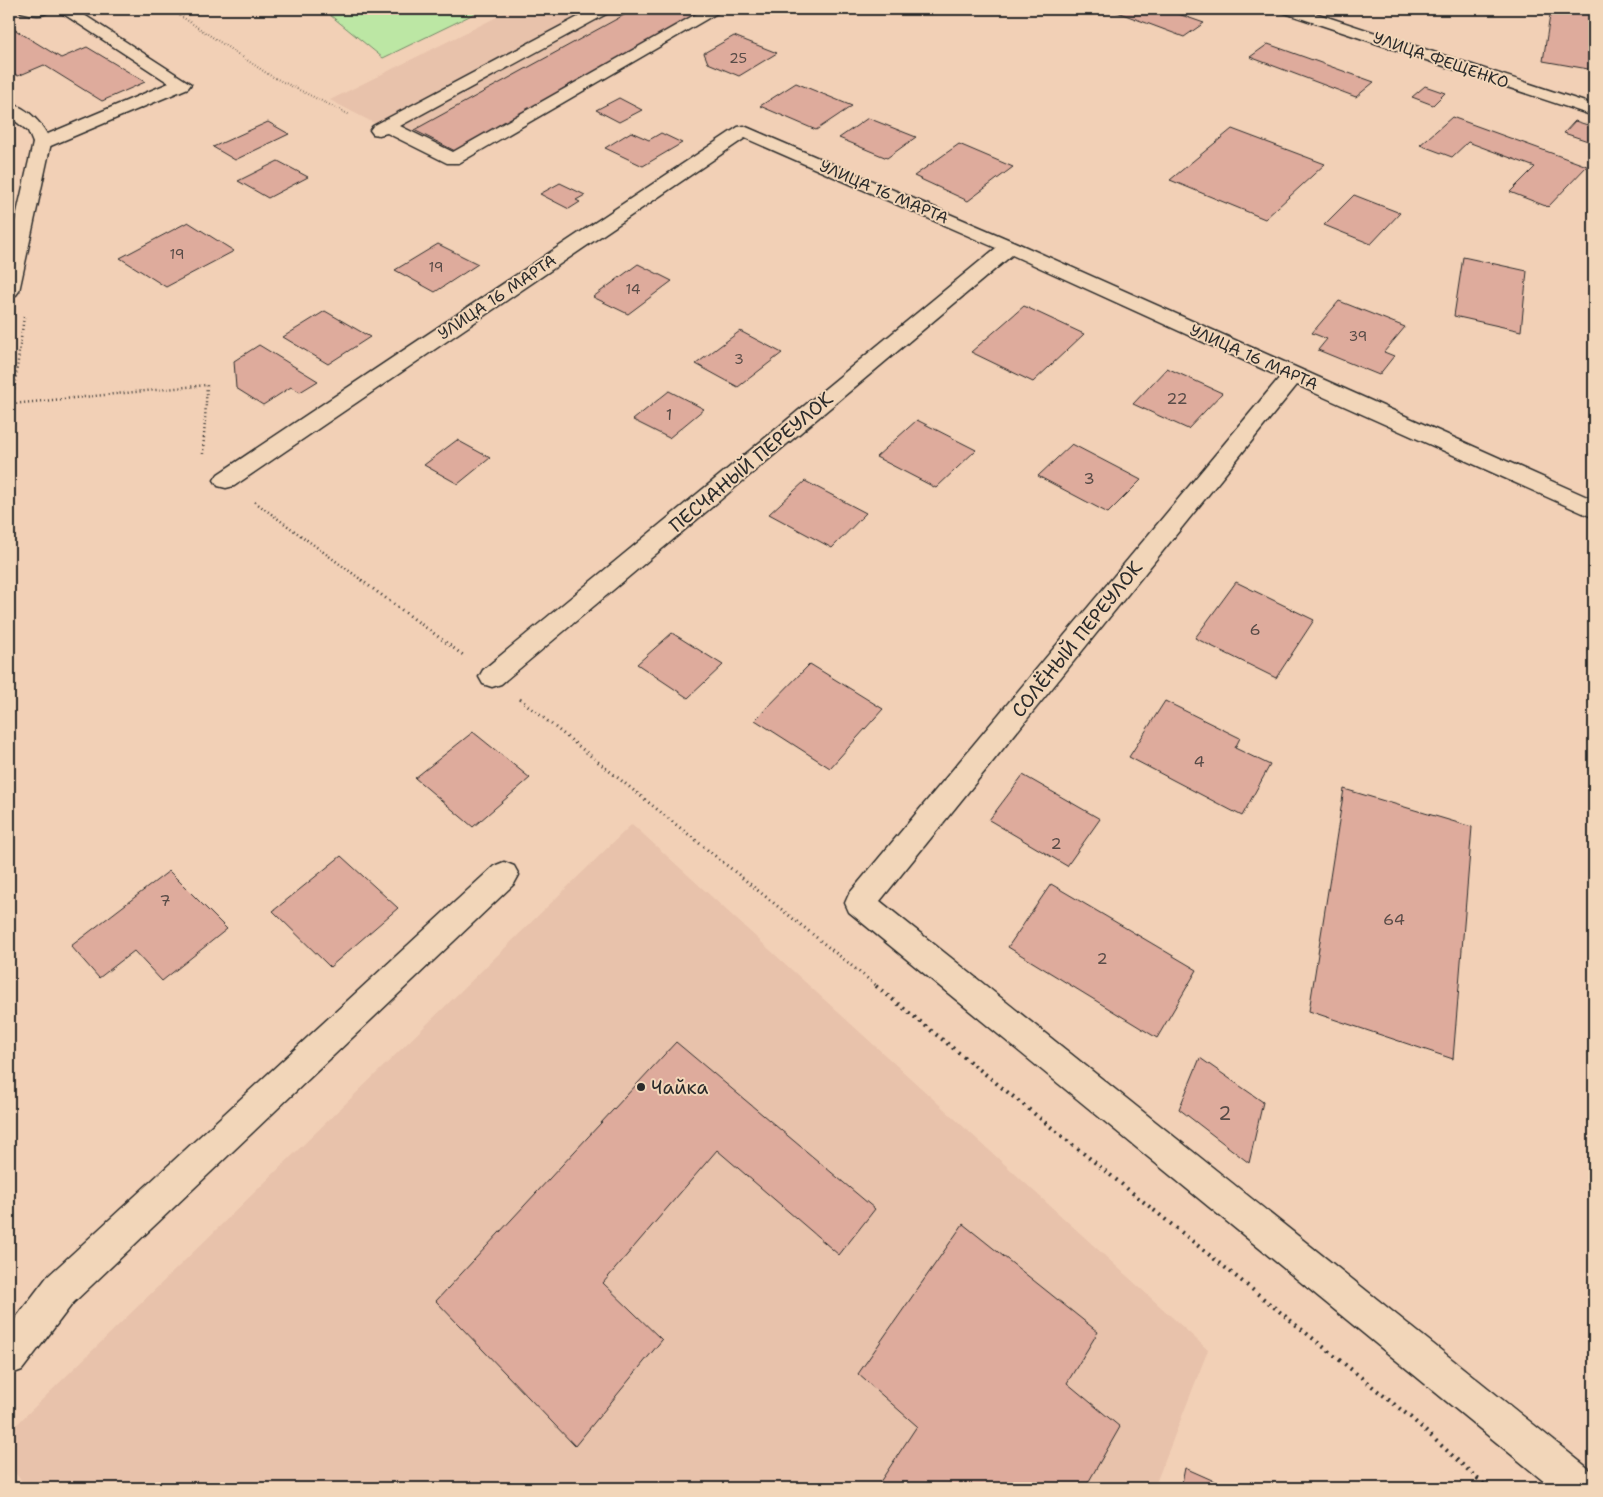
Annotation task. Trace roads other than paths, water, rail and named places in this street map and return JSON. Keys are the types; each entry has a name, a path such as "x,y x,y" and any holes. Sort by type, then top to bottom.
{"street":[{"path":"27,9 37,11 43,9"},
{"path":"42,143 182,84 64,9"},
{"path":"604,9 383,128 453,159 716,9"},
{"name":"УЛИЦА ФЕЩЕНКО","path":"1288,9 1594,111"},
{"path":"9,108 36,128 42,143 9,291"},
{"name":"УЛИЦА 16 МАРТА","path":"226,480 744,131 1010,246 1594,510"},
{"name":"ПЕСЧАНЫЙ ПЕРЕУЛОК","path":"492,677 1010,246"},
{"name":"СОЛЁНЫЙ ПЕРЕУЛОК","path":"1293,375 860,903 1582,1488"},
{"path":"9,1357 60,1290 504,875"}],"place":[{"name":"Чайка","path":"641,1087"}]}
